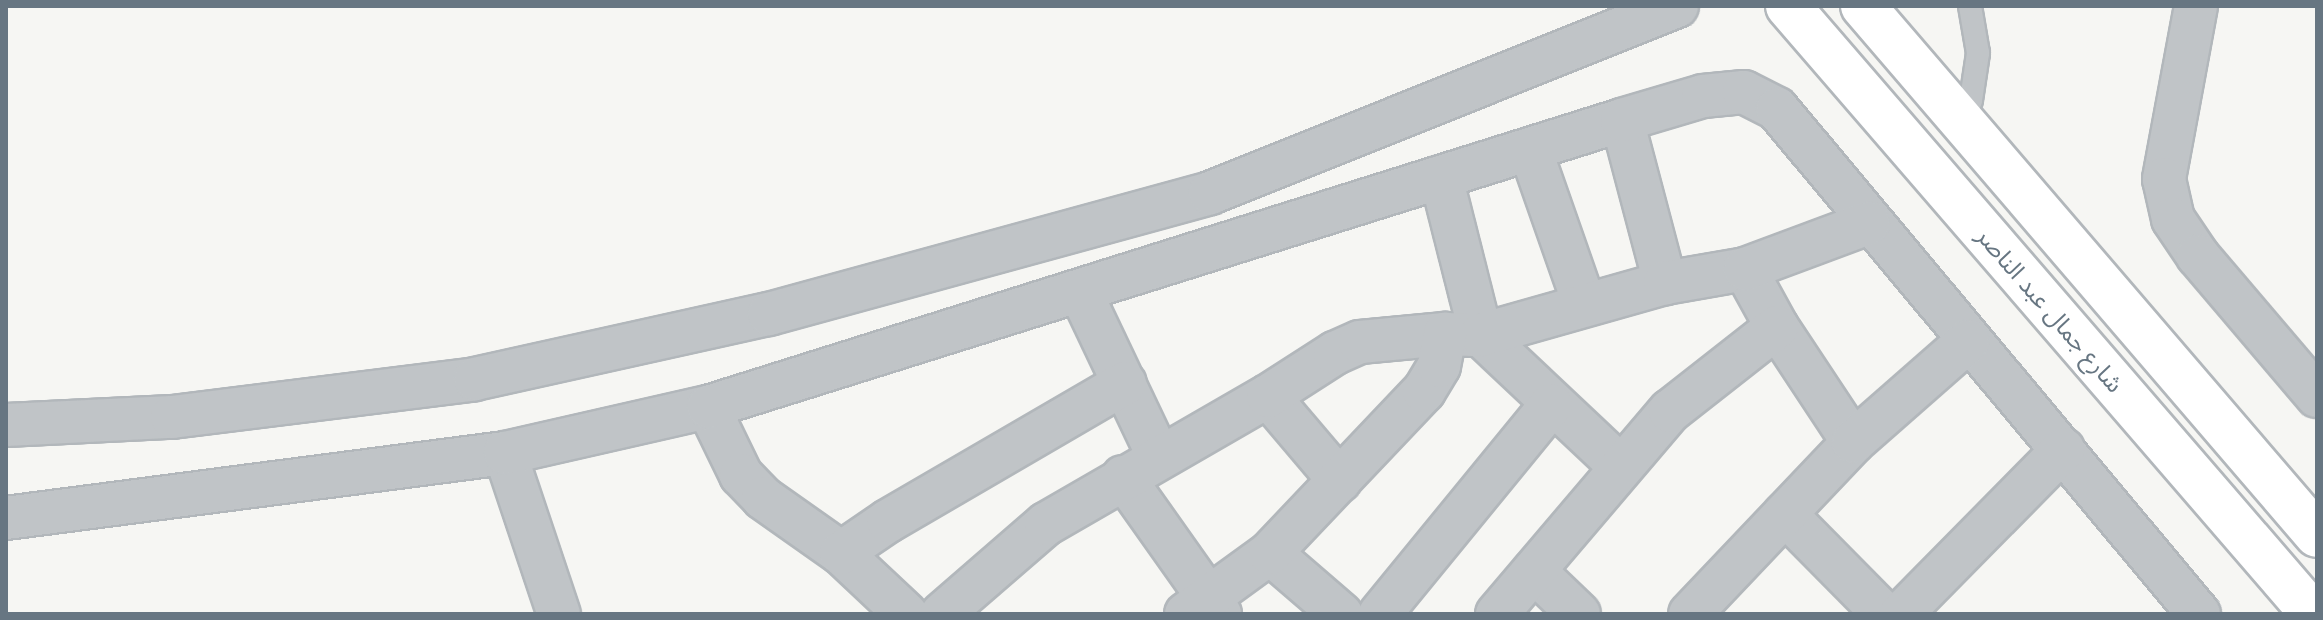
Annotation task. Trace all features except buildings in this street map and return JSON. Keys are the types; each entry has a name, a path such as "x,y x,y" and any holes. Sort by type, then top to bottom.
{"main road":[{"name":"شارع جمال عبد الناصر","path":"1788,6 2313,614"},
{"path":"1863,6 2317,535"}],"street":[{"path":"2196,6 2164,179 2173,219 2198,256 2317,396"},
{"path":"6,425 172,417 475,379 769,314 1210,193 1655,10"},
{"path":"6,518 505,453 708,407 953,327 1080,291 1622,120 1723,92 1744,92 1761,98 1777,109 1869,223 2199,614"},
{"path":"1622,120 1665,283"},
{"path":"1530,149 1584,303"},
{"path":"1123,477 1204,609 1270,553 1434,378 1463,334 1441,177"},
{"path":"942,614 1046,524 1268,396 1335,353 1360,342 1463,334 1665,283 1745,269 1869,223"},
{"path":"1745,269 1777,327 1853,442"},
{"path":"1080,291 1159,457"},
{"path":"1497,614 1670,411 1777,327"},
{"path":"1463,334 1620,466"},
{"path":"1690,614 1853,442 1968,341"},
{"path":"841,553 888,521 1125,383"},
{"path":"1268,396 1340,481"},
{"path":"1380,614 1551,405"},
{"path":"708,407 741,475 763,498 841,553 906,614"},
{"path":"1901,614 2063,450"},
{"path":"505,453 559,614"},
{"path":"1785,514 1884,614"},
{"path":"1270,553 1341,614"},
{"path":"1534,571 1579,614"}],"lane":[{"path":"1963,122 1971,100 1978,53 1970,6"}]}
